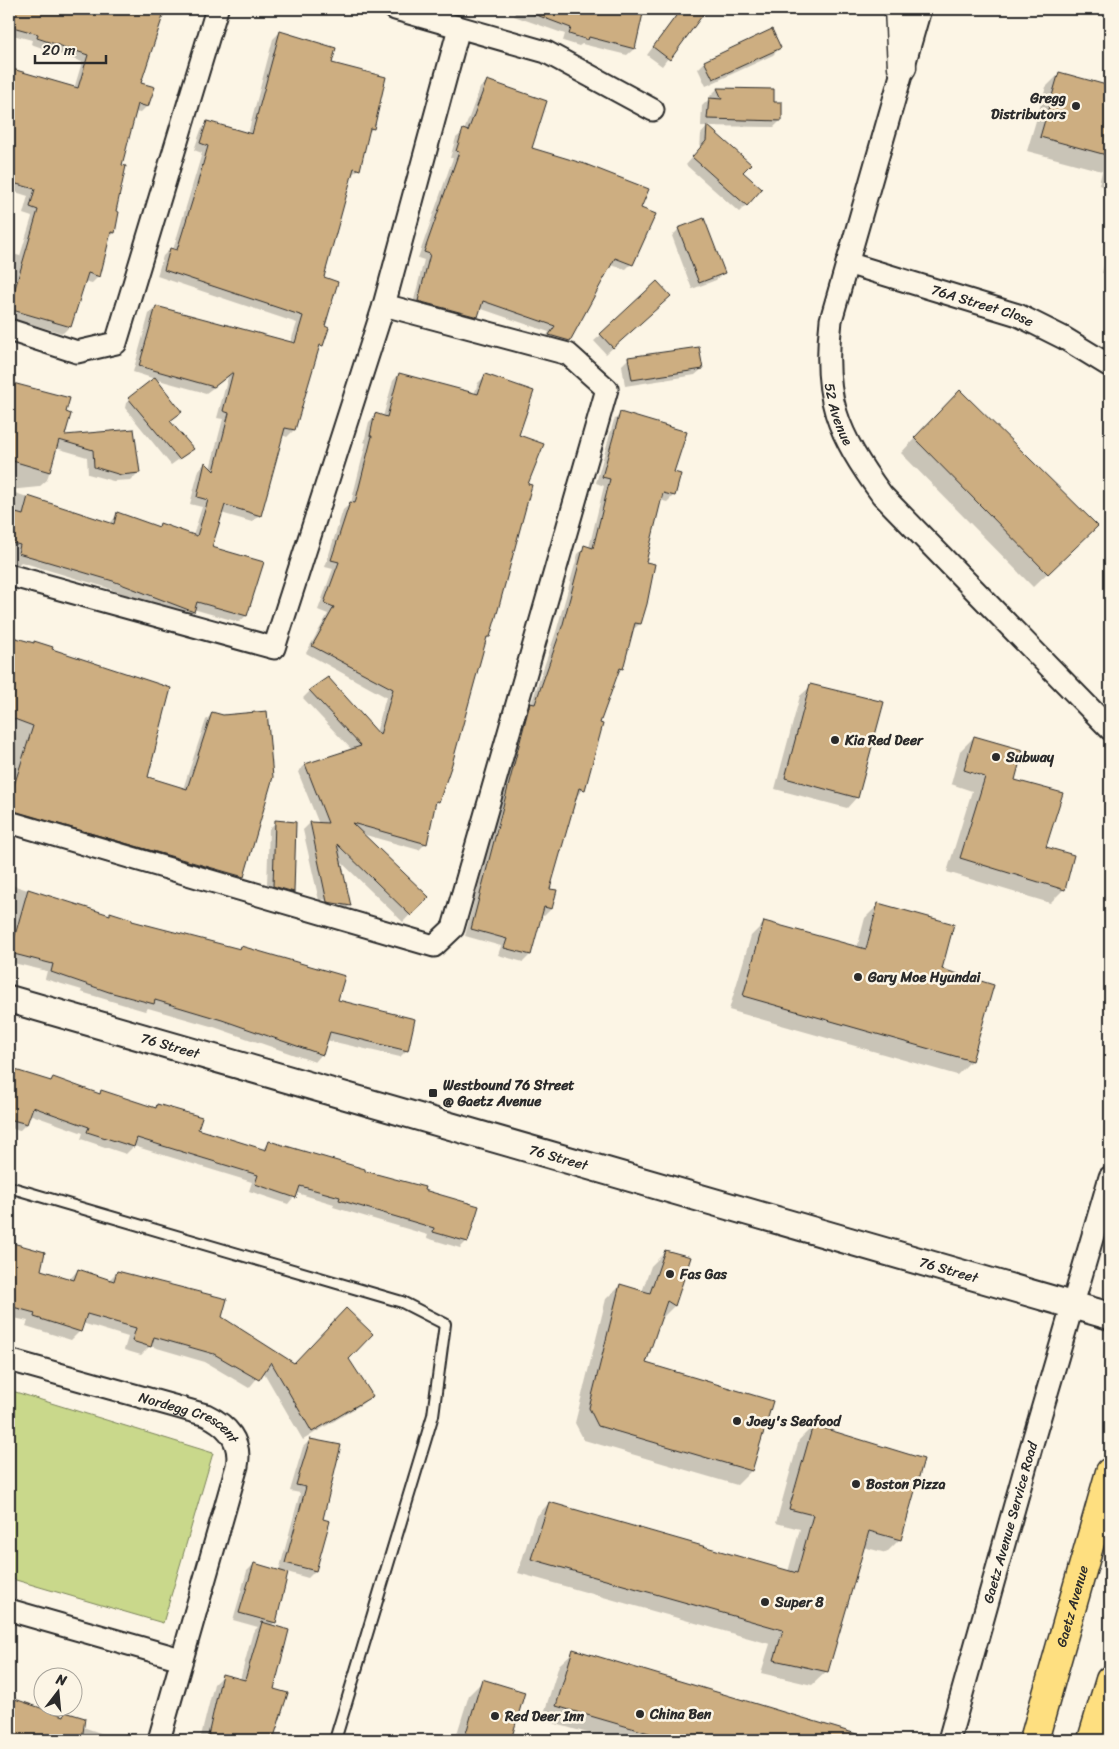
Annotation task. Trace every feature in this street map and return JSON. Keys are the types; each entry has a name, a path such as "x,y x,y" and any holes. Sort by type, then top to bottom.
{"main road":[{"path":"899,9 902,68"},
{"name":"Gaetz Avenue","path":"1034,1740 1110,1472"},
{"path":"1092,1740 1110,1680"}],"street":[{"path":"9,330 77,352 116,343 217,9"},
{"path":"395,9 546,52 653,110"},
{"name":"52 Avenue","path":"920,9 831,320 828,380 832,406 861,465 882,495 1110,729"},
{"path":"9,575 274,648 384,305 459,28"},
{"name":"76A Street Close","path":"847,263 1018,314 1064,338 1110,366"},
{"path":"9,822 434,946 453,928 607,389 568,354 384,305"},
{"name":"76 Street","path":"9,998 1110,1316"},
{"path":"1073,1304 1110,1177"},
{"name":"Gaetz Avenue Service Road","path":"949,1740 1073,1304"},
{"name":"Nordegg Crescent","path":"9,1360 206,1416 227,1428 233,1436 239,1455 237,1466 158,1740"},
{"path":"9,1610 181,1659"}],"lane":[{"path":"9,1187 402,1302 445,1324 433,1415 335,1740"}],"green space":[{"path":"9,1390 213,1453 163,1623 9,1578"}],"building":[{"path":"9,9 151,9 164,13 141,83 155,87 148,107 138,104 122,165 126,166 116,211 119,212 115,233 111,232 100,277 88,273 71,327 9,309 38,210 30,207 35,189 9,182 9,68 78,88 88,55 37,38 38,34 9,26"},
{"path":"527,9 644,9 635,49 589,37 588,40 569,34 571,28 526,11"},
{"path":"681,9 707,9 670,60 653,47"},
{"path":"772,29 781,48 713,79 704,61"},
{"path":"280,31 336,48 332,63 386,77 374,129 370,128 360,170 354,168 324,277 338,282 325,326 329,328 323,346 320,345 295,430 285,428 261,516 225,505 212,547 264,562 247,616 197,602 194,612 113,581 18,553 20,545 9,542 9,539 16,513 23,515 28,496 114,524 117,512 159,527 160,523 197,536 208,500 197,497 205,462 214,471 229,413 223,411 233,372 214,387 139,366 156,306 295,343 303,316 164,270 170,248 177,250 196,189 208,146 200,143 207,121 252,134"},
{"path":"1059,72 1110,86 1110,156 1040,137"},
{"path":"487,80 547,101 532,148 585,164 649,189 641,208 656,214 633,265 615,258 570,341 549,335 555,326 483,301 478,317 418,301 430,254 424,252 459,152 456,151 463,129 468,131"},
{"path":"717,88 774,89 774,102 782,102 782,121 707,119 709,98 722,99"},
{"path":"707,125 751,164 743,172 762,189 747,206 692,157 706,141"},
{"path":"704,218 725,273 699,283 678,228"},
{"path":"657,281 671,296 613,348 600,334"},
{"path":"699,347 703,369 632,380 628,357"},
{"path":"399,373 478,394 485,374 534,391 519,435 544,444 528,484 532,485 498,610 490,637 487,637 452,764 439,802 436,801 427,844 352,823 429,897 411,916 337,844 351,906 327,902 310,822 328,823 305,764 361,746 309,690 328,677 380,735 393,689 312,646 334,607 324,603 339,562 331,560 350,502 355,503 372,436 370,436 375,413 387,417"},
{"path":"155,377 182,412 170,421 194,449 179,459 128,398"},
{"path":"9,382 70,398 66,412 71,414 65,435 134,429 140,473 121,475 94,467 93,450 59,440 50,472 9,460"},
{"path":"960,390 1098,526 1048,574 914,438"},
{"path":"620,412 687,432 674,472 681,474 675,496 663,493 646,562 655,564 647,604 641,624 635,623 623,669 620,668 600,723 603,724 585,790 579,788 550,889 557,890 552,909 544,907 531,955 504,948 507,939 471,929 530,703 535,704 563,624 584,545 593,548 610,479 602,477"},
{"path":"9,636 53,647 52,649 171,688 148,777 187,789 212,712 223,715 267,711 273,777 244,877 9,810 9,801 33,726 9,717"},
{"name":"Kia Red Deer","path":"810,684 884,702 858,798 785,778"},
{"path":"974,736 1023,750 1015,780 1063,793 1046,847 1074,855 1065,890 960,858 985,777 964,770"},
{"path":"275,820 296,822 294,892 273,886"},
{"path":"28,889 110,915 110,912 132,919 132,921 240,949 241,946 345,976 338,1000 415,1019 408,1051 330,1032 323,1055 222,1020 155,1000 154,1004 109,992 51,972 53,964 10,953"},
{"name":"Gary Moe Hyundai","path":"878,903 954,924 942,969 994,985 972,1061 743,996 764,921 866,949"},
{"path":"12,1069 51,1081 53,1077 100,1094 101,1090 156,1108 157,1104 202,1117 198,1129 266,1150 269,1141 365,1169 365,1171 425,1187 424,1190 479,1206 468,1242 433,1232 434,1228 339,1200 340,1197 300,1186 296,1198 255,1184 258,1175 137,1138 134,1147 87,1132 89,1127 33,1107 27,1124 9,1119 9,1079"},
{"path":"9,1242 45,1252 41,1270 74,1280 78,1269 114,1281 117,1271 227,1299 222,1317 294,1363 346,1308 373,1334 349,1359 373,1396 312,1432 271,1362 259,1380 214,1354 154,1337 151,1347 132,1341 136,1328 87,1314 81,1332 34,1317 35,1313 9,1306"},
{"path":"665,1250 691,1257 675,1306 667,1301 646,1363 773,1401 752,1471 598,1426 589,1408 620,1284 650,1293"},
{"name":"Super 8","path":"813,1425 924,1459 901,1540 869,1531 828,1672 774,1660 783,1630 531,1559 549,1502 797,1573 813,1515 789,1509"},
{"path":"310,1439 341,1445 323,1519 330,1521 316,1571 285,1563 306,1487 296,1485"},
{"path":"254,1563 288,1573 276,1623 239,1613"},
{"path":"262,1622 289,1630 274,1689 288,1693 273,1740 207,1740 222,1674 245,1680"},
{"path":"573,1649 860,1735 859,1740 673,1740 556,1706"},
{"name":"Red Deer Inn","path":"482,1679 525,1692 511,1740 464,1740"},
{"path":"9,1697 32,1705 32,1716 78,1716 85,1718 82,1740 9,1740"}],"place":[{"name":"Gregg Distributors","path":"1076,106"},
{"name":"Kia Red Deer","path":"835,740"},
{"name":"Subway","path":"996,757"},
{"name":"Gary Moe Hyundai","path":"858,977"},
{"name":"Westbound 76 Street @ Gaetz Avenue","path":"433,1093"},
{"name":"Fas Gas","path":"670,1274"},
{"name":"Joey's Seafood","path":"737,1421"},
{"name":"Boston Pizza","path":"856,1484"},
{"name":"Super 8","path":"765,1602"},
{"name":"China Ben","path":"640,1714"},
{"name":"Red Deer Inn","path":"495,1716"}]}
